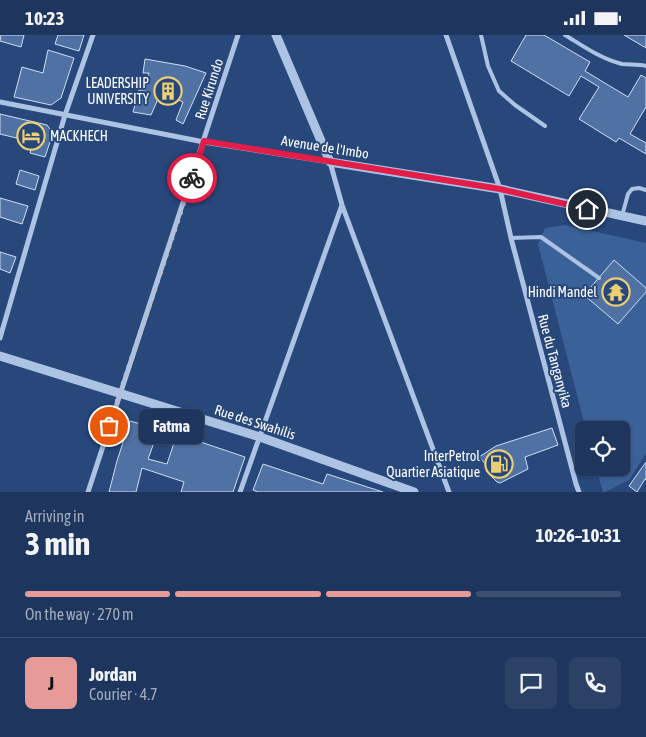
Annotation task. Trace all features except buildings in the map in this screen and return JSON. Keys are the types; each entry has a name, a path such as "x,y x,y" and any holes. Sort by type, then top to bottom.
{"street":[{"path":"0,338 65,115 93,35"},
{"name":"Rue Kirundo","path":"88,492 238,35"},
{"path":"276,35 330,162 342,205 449,492"},
{"name":"Rue du Tanganyika","path":"449,36 500,189 511,238 579,492"},
{"name":"Avenue de l'Imbo","path":"0,102 204,141 500,189 646,221"},
{"path":"240,492 342,205"},
{"name":"Rue des Swahilis","path":"0,355 260,437 414,492"}],"lane":[{"path":"481,35 488,66 500,91 515,105 544,126"},
{"path":"565,35 611,60 624,64 646,66"},
{"path":"622,216 628,194 632,189 646,190"},
{"path":"511,238 541,237 598,278"}],"shaded area":[{"path":"565,225 646,243 646,453 629,480 605,492 603,492 598,476 630,476 630,421 584,421 538,244 545,228"}],"way so far":[{"path":"109,426 192,178"}],"place":[{"name":"LEADERSHIP UNIVERSITY","path":"168,91"},
{"name":"MACKHECH","path":"31,136"},
{"name":"Hindi Mandel","path":"616,292"},
{"name":"Fatma","path":"109,426"},
{"name":"InterPetrol Quartier Asiatique","path":"499,464"}],"route":[{"path":"192,178 204,141 500,189 587,209"}]}
